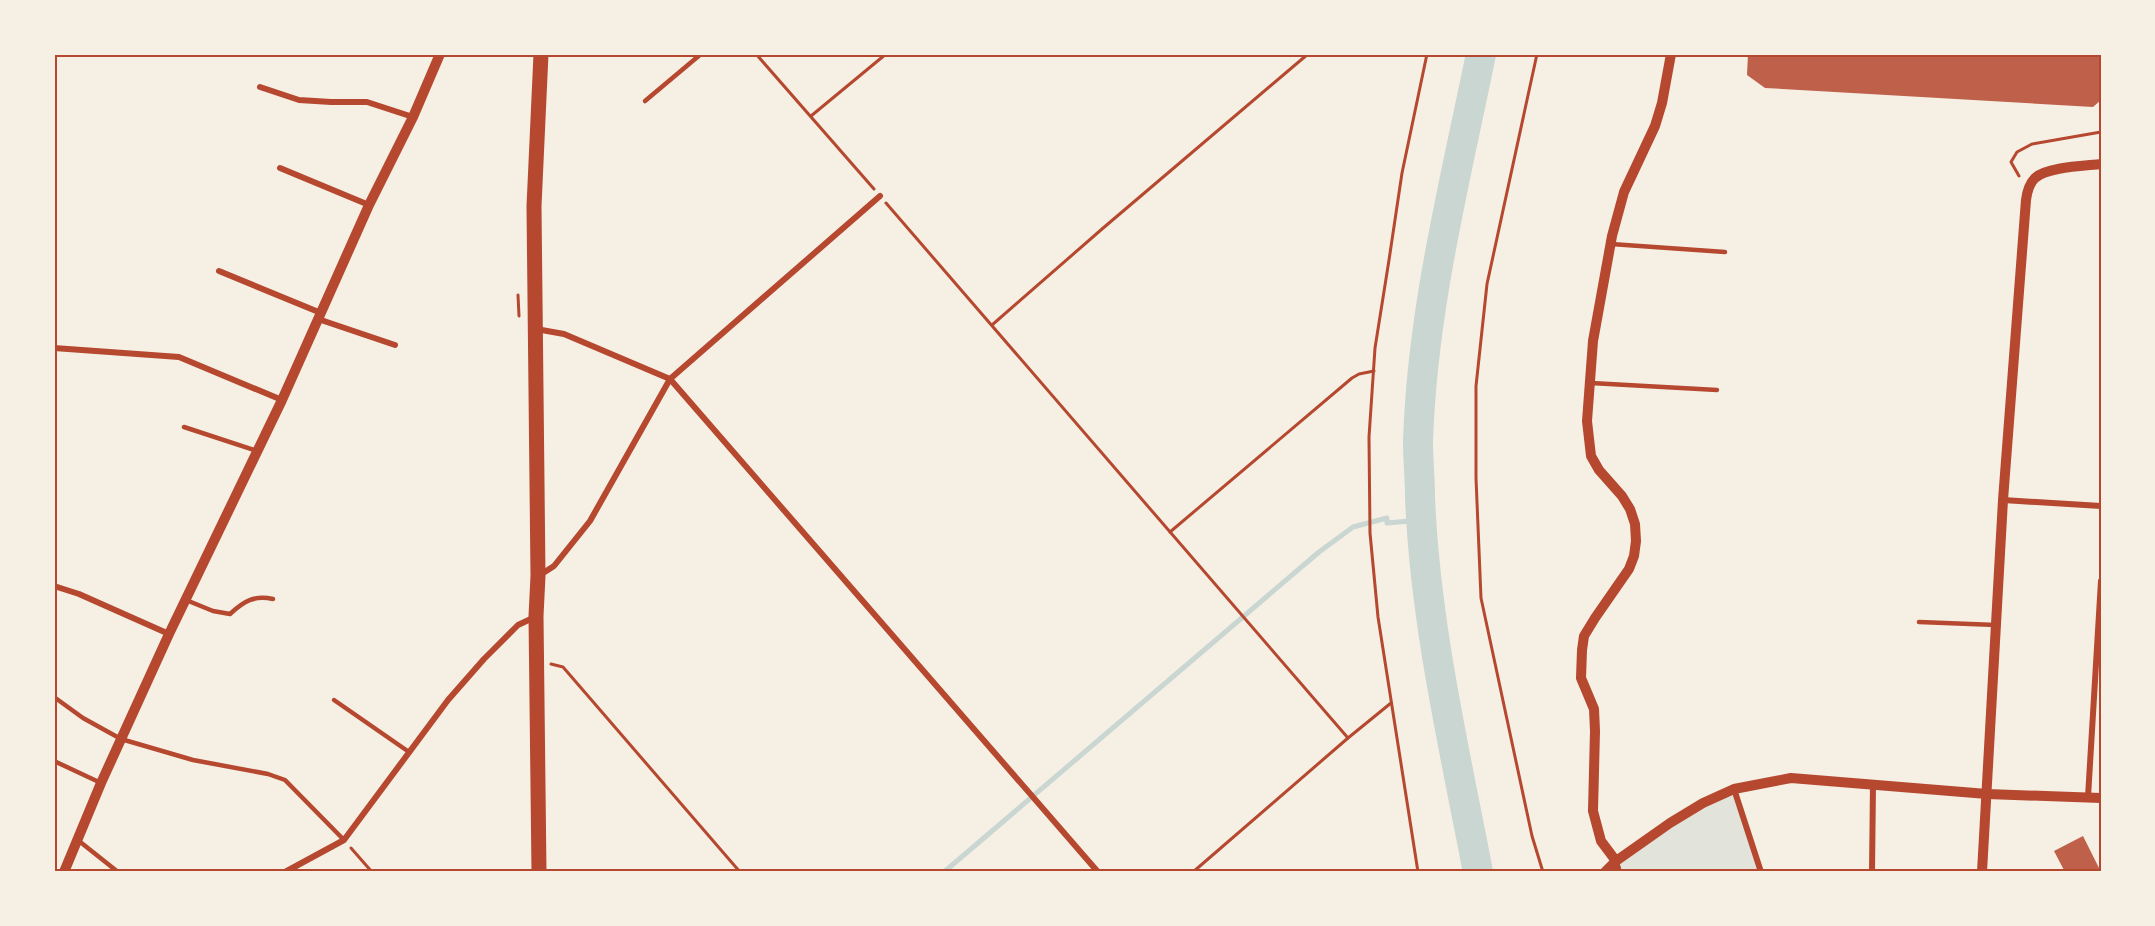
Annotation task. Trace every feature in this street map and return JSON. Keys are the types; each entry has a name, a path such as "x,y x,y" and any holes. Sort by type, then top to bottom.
{"main road":[{"path":"538,872 534,206 541,54"}],"street":[{"path":"64,872 79,841 101,783 169,634 282,400 369,205 413,117 440,54"},
{"path":"1618,867 1601,841 1593,811 1594,709 1581,678 1582,650 1584,636 1629,569 1636,541 1635,524 1622,496 1599,470 1591,456 1587,421 1593,341 1611,244 1624,192 1655,126 1662,103 1671,54"},
{"path":"260,87 299,100 368,102 413,117"},
{"path":"1982,872 2003,500 2028,190 2033,180 2043,173 2101,164"},
{"path":"280,168 369,205"},
{"path":"538,576 554,566 590,521 670,379 880,196"},
{"path":"219,272 320,316 396,345"},
{"path":"536,329 564,334 670,379 1098,872"},
{"path":"54,348 179,357 282,400"},
{"path":"2003,500 2101,506"},
{"path":"2088,797 2101,581"},
{"path":"54,586 79,594 169,634"},
{"path":"285,872 344,840 448,700 518,625 537,616"},
{"path":"1605,872 1618,867 1670,823 1703,803 1734,789 1791,778 1987,794 2101,798"},
{"path":"1872,872 1873,784"},
{"path":"1734,789 1761,872"}],"lane":[{"path":"645,100 701,54"},
{"path":"1611,244 1725,252"},
{"path":"1590,383 1718,390"},
{"path":"184,427 257,451"},
{"path":"186,600 213,611 230,614 244,601 260,596 273,598"},
{"path":"1919,622 1996,625"},
{"path":"54,697 60,699 83,718 121,739 193,760 268,774 285,780 344,840"},
{"path":"334,700 409,752"},
{"path":"54,761 101,783"},
{"path":"79,841 118,872"}],"path":[{"path":"756,54 1348,738"},
{"path":"811,116 886,54"},
{"path":"992,325 1308,54"},
{"path":"1418,872 1378,617 1370,533 1369,437 1375,348 1402,173 1427,54"},
{"path":"1537,54 1487,284 1476,386 1476,478 1481,598 1532,836 1543,872"},
{"path":"2028,190 2011,162 2017,152 2032,144 2101,132"},
{"path":"1170,532 1352,378 1374,371"},
{"path":"538,660 563,667 740,872"},
{"path":"1193,872 1391,703"},
{"path":"344,840 372,872"}],"shaded area":[{"path":"1734,789 1761,872 1619,872 1616,861"}],"building":[{"path":"1748,54 2101,54 2101,100 2093,107 1765,88 1747,75"},
{"path":"2083,836 2101,872 2065,872 2054,851"}],"waterway":[{"path":"1478,872 1434,638 1423,544 1418,442 1421,393 1433,295 1481,54"},
{"path":"944,872 1319,552 1353,527 1387,518 1387,523 1421,520"}]}
